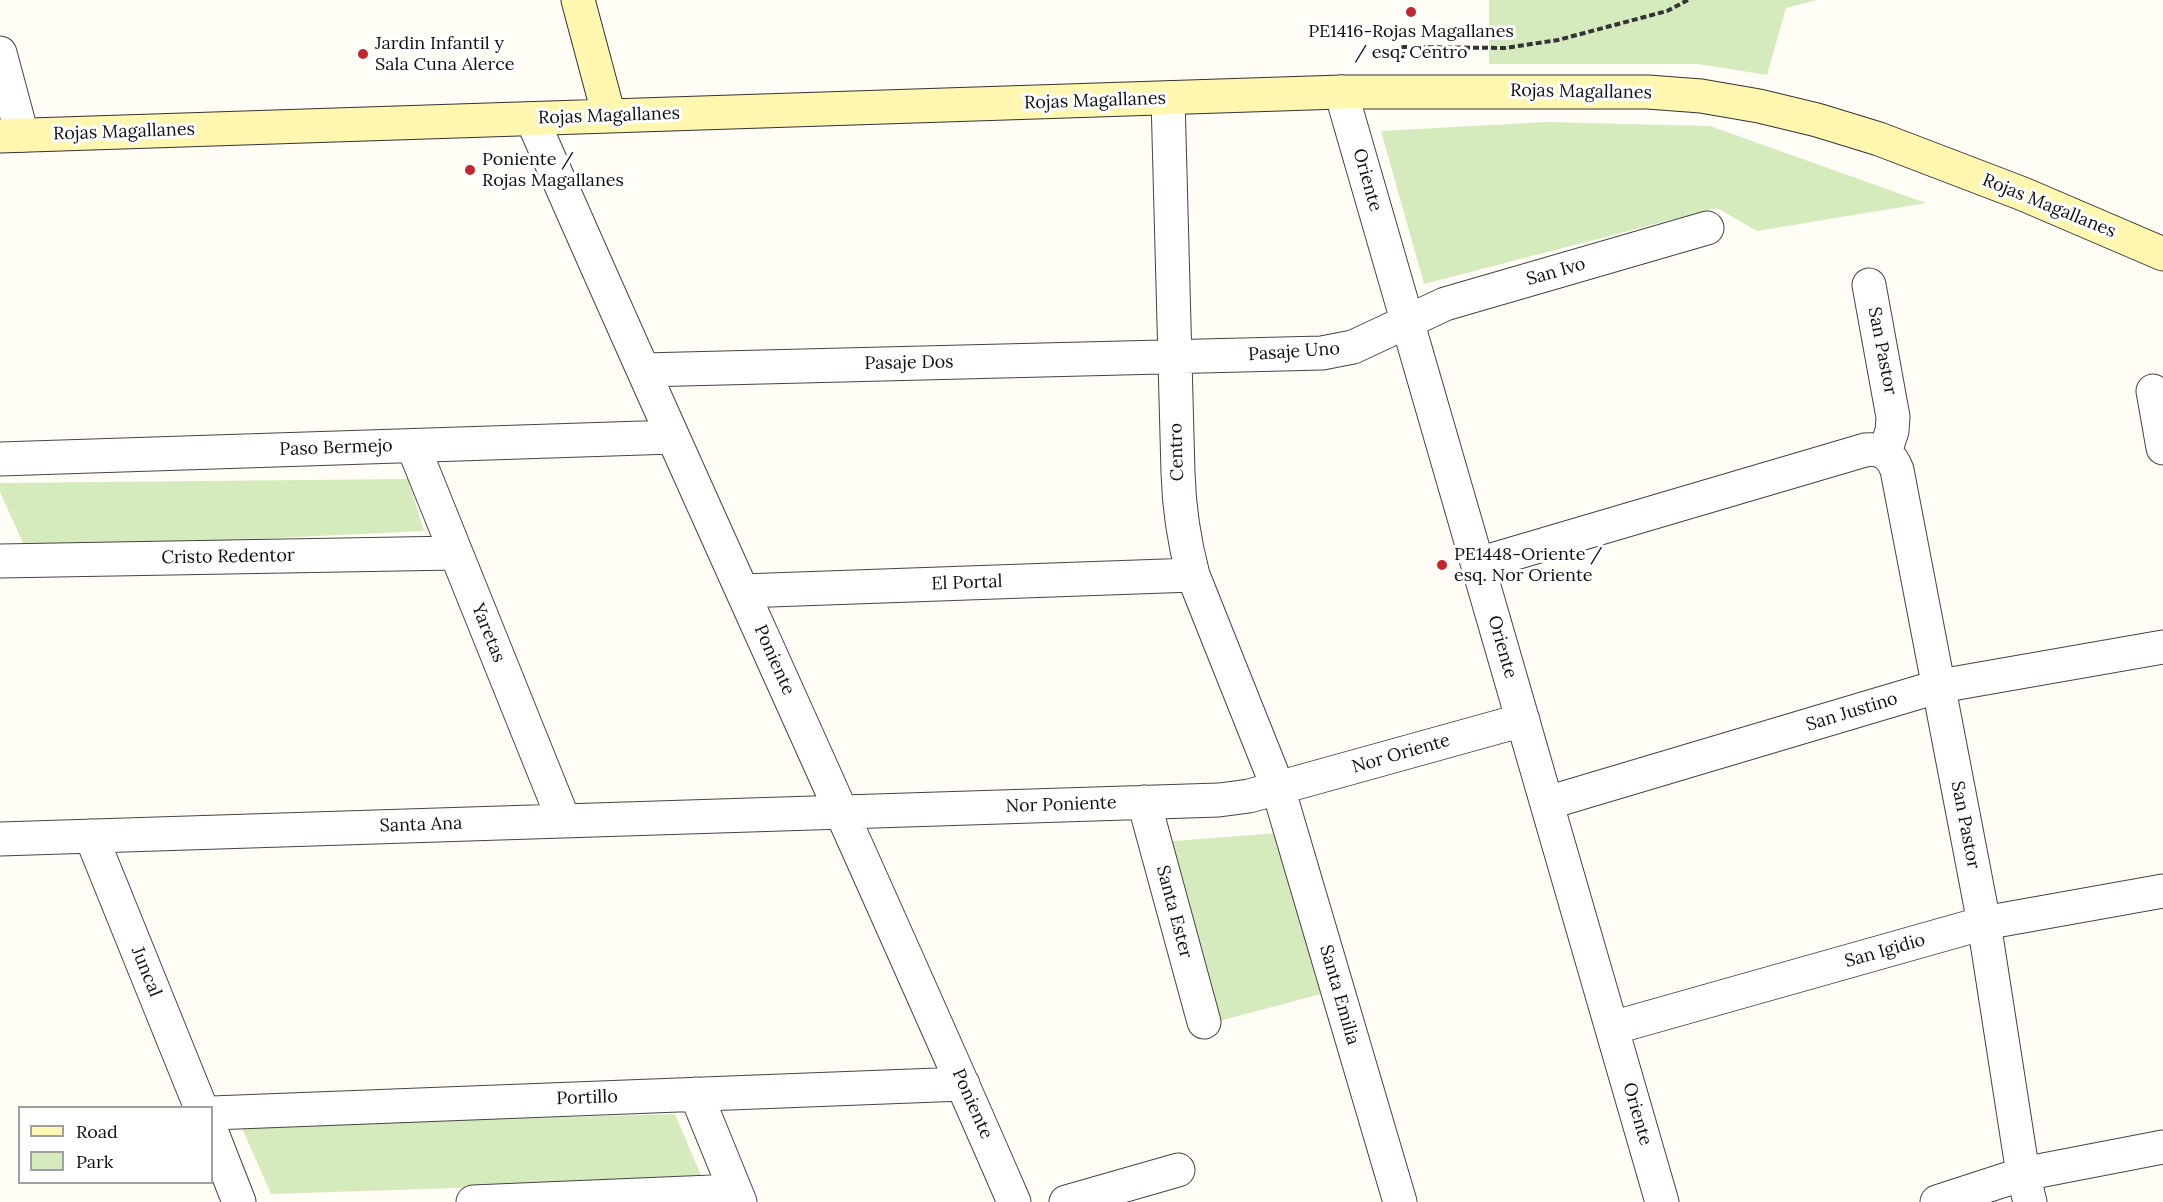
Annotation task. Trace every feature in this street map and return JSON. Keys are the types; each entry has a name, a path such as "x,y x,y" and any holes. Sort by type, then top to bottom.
{"street":[{"path":"578,0 609,116"},
{"path":"0,53 11,136"},
{"name":"Rojas Magallanes","path":"11,136 1341,92 1648,92 1701,96 1759,106 1817,120 1879,139 2023,195 2163,254"},
{"name":"Oriente","path":"1341,92 1662,1202"},
{"name":"Centro","path":"1168,98 1179,500 1182,527 1192,575 1278,788"},
{"name":"Poniente","path":"532,119 1014,1202"},
{"name":"San Ivo","path":"1408,321 1445,304 1707,228"},
{"name":"San Pastor","path":"1869,285 1893,417 1892,432 1886,452 1893,460 1897,470 1940,686 1984,923 2027,1188"},
{"name":"Pasaje Uno","path":"1175,357 1339,351 1367,342 1408,321"},
{"name":"Pasaje Dos","path":"644,370 1175,357"},
{"path":"2153,391 2163,448"},
{"name":"Paso Bermejo","path":"0,459 673,437"},
{"name":"Yaretas","path":"413,446 564,821"},
{"path":"1478,564 1865,450 1875,449 1886,452"},
{"name":"Cristo Redentor","path":"0,561 456,553"},
{"name":"El Portal","path":"742,591 1192,575"},
{"name":"San Justino","path":"1547,803 1940,686 2163,647"},
{"name":"Nor Oriente","path":"1278,788 1523,720"},
{"name":"Nor Poniente","path":"842,812 1219,800 1250,796 1278,788"},
{"name":"Santa Emilia","path":"1278,788 1400,1202"},
{"name":"Santa Ester","path":"1144,802 1204,1022"},
{"name":"Santa Ana","path":"0,839 842,812"},
{"name":"Juncal","path":"91,836 201,1106"},
{"name":"San Igidio","path":"1612,1028 1984,923 2163,891"},
{"name":"Portillo","path":"213,1113 963,1084"},
{"path":"473,1202 737,1196 696,1094"},
{"path":"213,1136 239,1202"},
{"path":"1937,1202 2027,1188 2062,1165 2163,1147"},
{"path":"1066,1202 1178,1170"}],"path":[{"path":"1404,92 1402,47 1505,48 1558,40 1667,11 1688,0"}],"green space":[{"path":"1489,0 1817,0 1786,8 1767,75 1698,64 1489,64"},
{"path":"1547,122 1710,126 1926,203 1757,231 1717,208 1424,284 1381,131"},
{"path":"408,479 424,531 26,550 0,492 0,483"},
{"path":"1278,833 1325,993 1219,1021 1162,842"},
{"path":"675,1114 703,1180 271,1194 241,1126"}],"place":[{"name":"PE1416-Rojas Magallanes / esq. Centro","path":"1411,12"},
{"name":"Jardin Infantil y Sala Cuna Alerce","path":"363,54"},
{"name":"Poniente / Rojas Magallanes","path":"470,170"},
{"name":"PE1448-Oriente / esq. Nor Oriente","path":"1442,565"}]}
